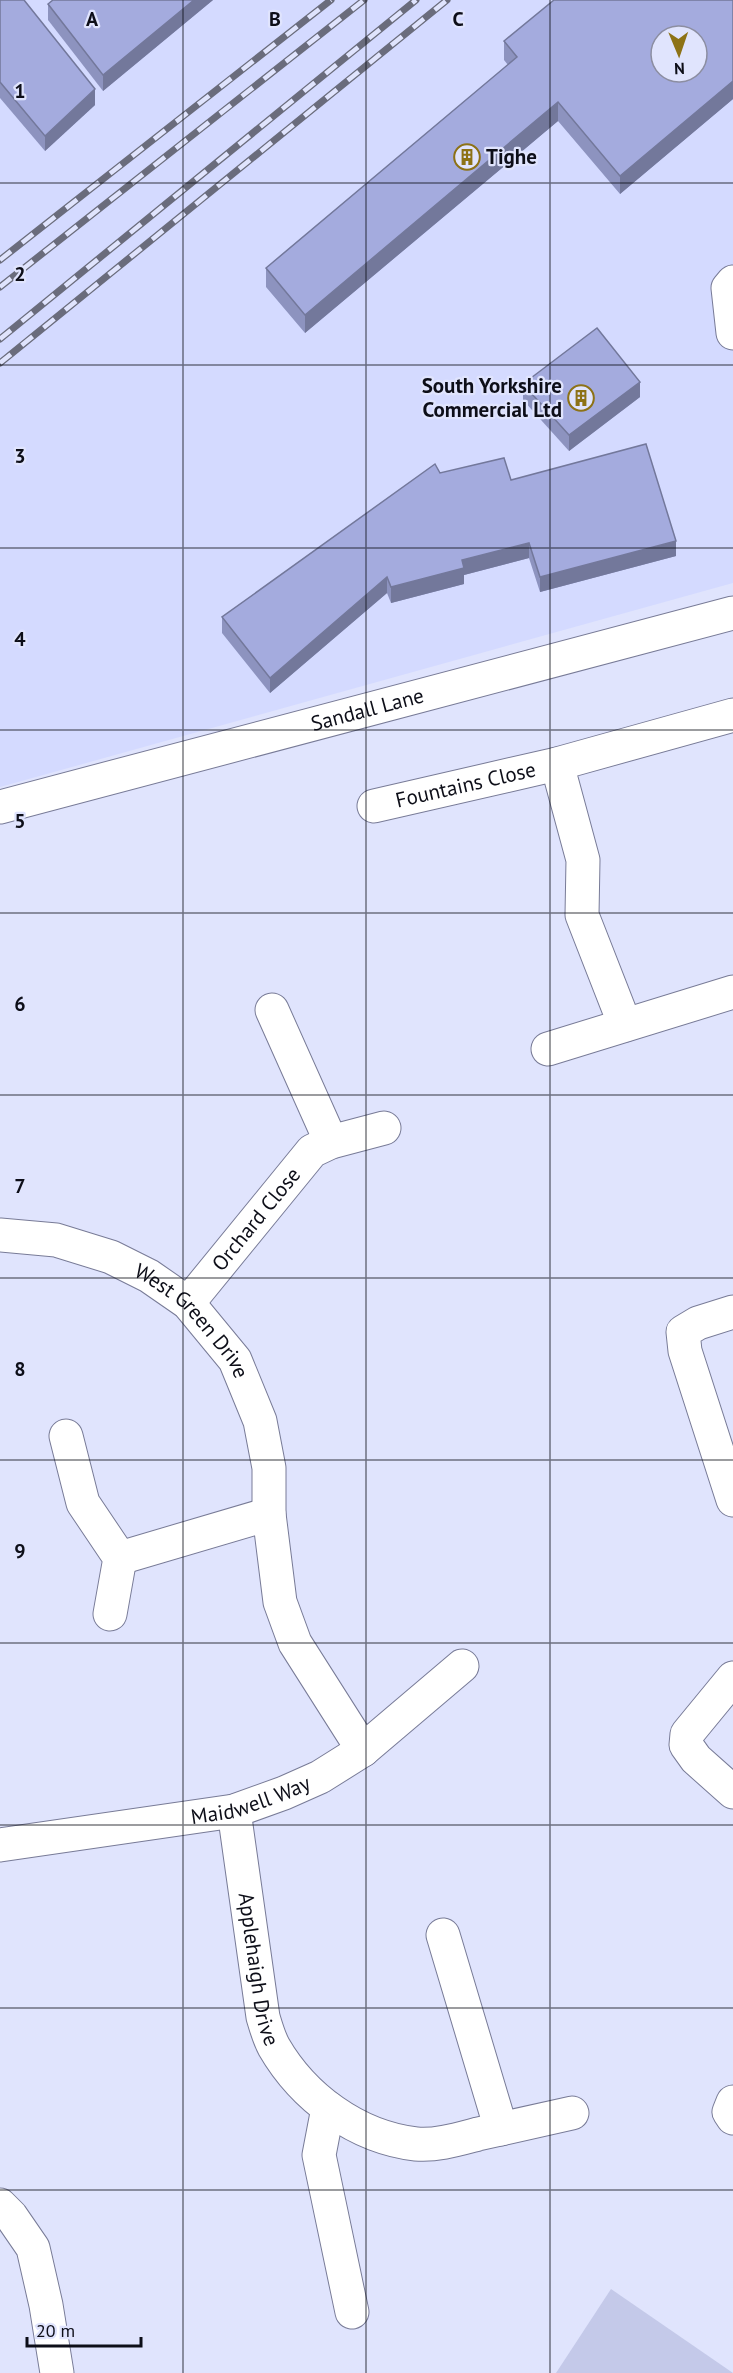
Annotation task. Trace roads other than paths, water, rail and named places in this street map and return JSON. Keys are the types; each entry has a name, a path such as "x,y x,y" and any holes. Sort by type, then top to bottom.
{"street":[{"path":"733,282 728,288 733,333"},
{"name":"Sandall Lane","path":"0,807 733,613"},
{"name":"Fountains Close","path":"374,806 557,764 733,715"},
{"name":"Fountains Close","path":"557,764 583,860 582,915 626,1025"},
{"path":"548,1049 733,992"},
{"path":"272,1010 331,1142"},
{"name":"Orchard Close","path":"188,1303 312,1151 331,1142 384,1128"},
{"name":"West Green Drive","path":"0,1235 56,1240 111,1257 149,1276 188,1303 236,1360 260,1421 269,1468 269,1514 280,1602 295,1643 363,1750"},
{"path":"733,1312 698,1323 683,1332 685,1351 733,1500"},
{"path":"66,1436 83,1503 120,1558 110,1614"},
{"path":"120,1558 269,1514"},
{"name":"Maidwell Way","path":"0,1845 234,1811 284,1793 320,1777 363,1750 462,1666"},
{"path":"733,1678 687,1734 686,1745 696,1759 733,1792"},
{"name":"Applehaigh Drive","path":"234,1811 263,2017 272,2044 291,2073 310,2093 328,2108 365,2129 417,2144 445,2142 572,2113"},
{"path":"442,1935 501,2129"},
{"path":"733,2102 729,2112 733,2118"},
{"path":"328,2108 320,2155 352,2312"},
{"path":"0,2205 11,2216 33,2248 46,2305 57,2373"}],"railway":[{"path":"0,260 331,0"},
{"path":"0,287 364,0"},
{"path":"0,339 416,0"},
{"path":"0,363 447,0"}],"place":[{"name":"Tighe","path":"467,157"},
{"name":"South Yorkshire Commercial Ltd","path":"581,398"}]}
